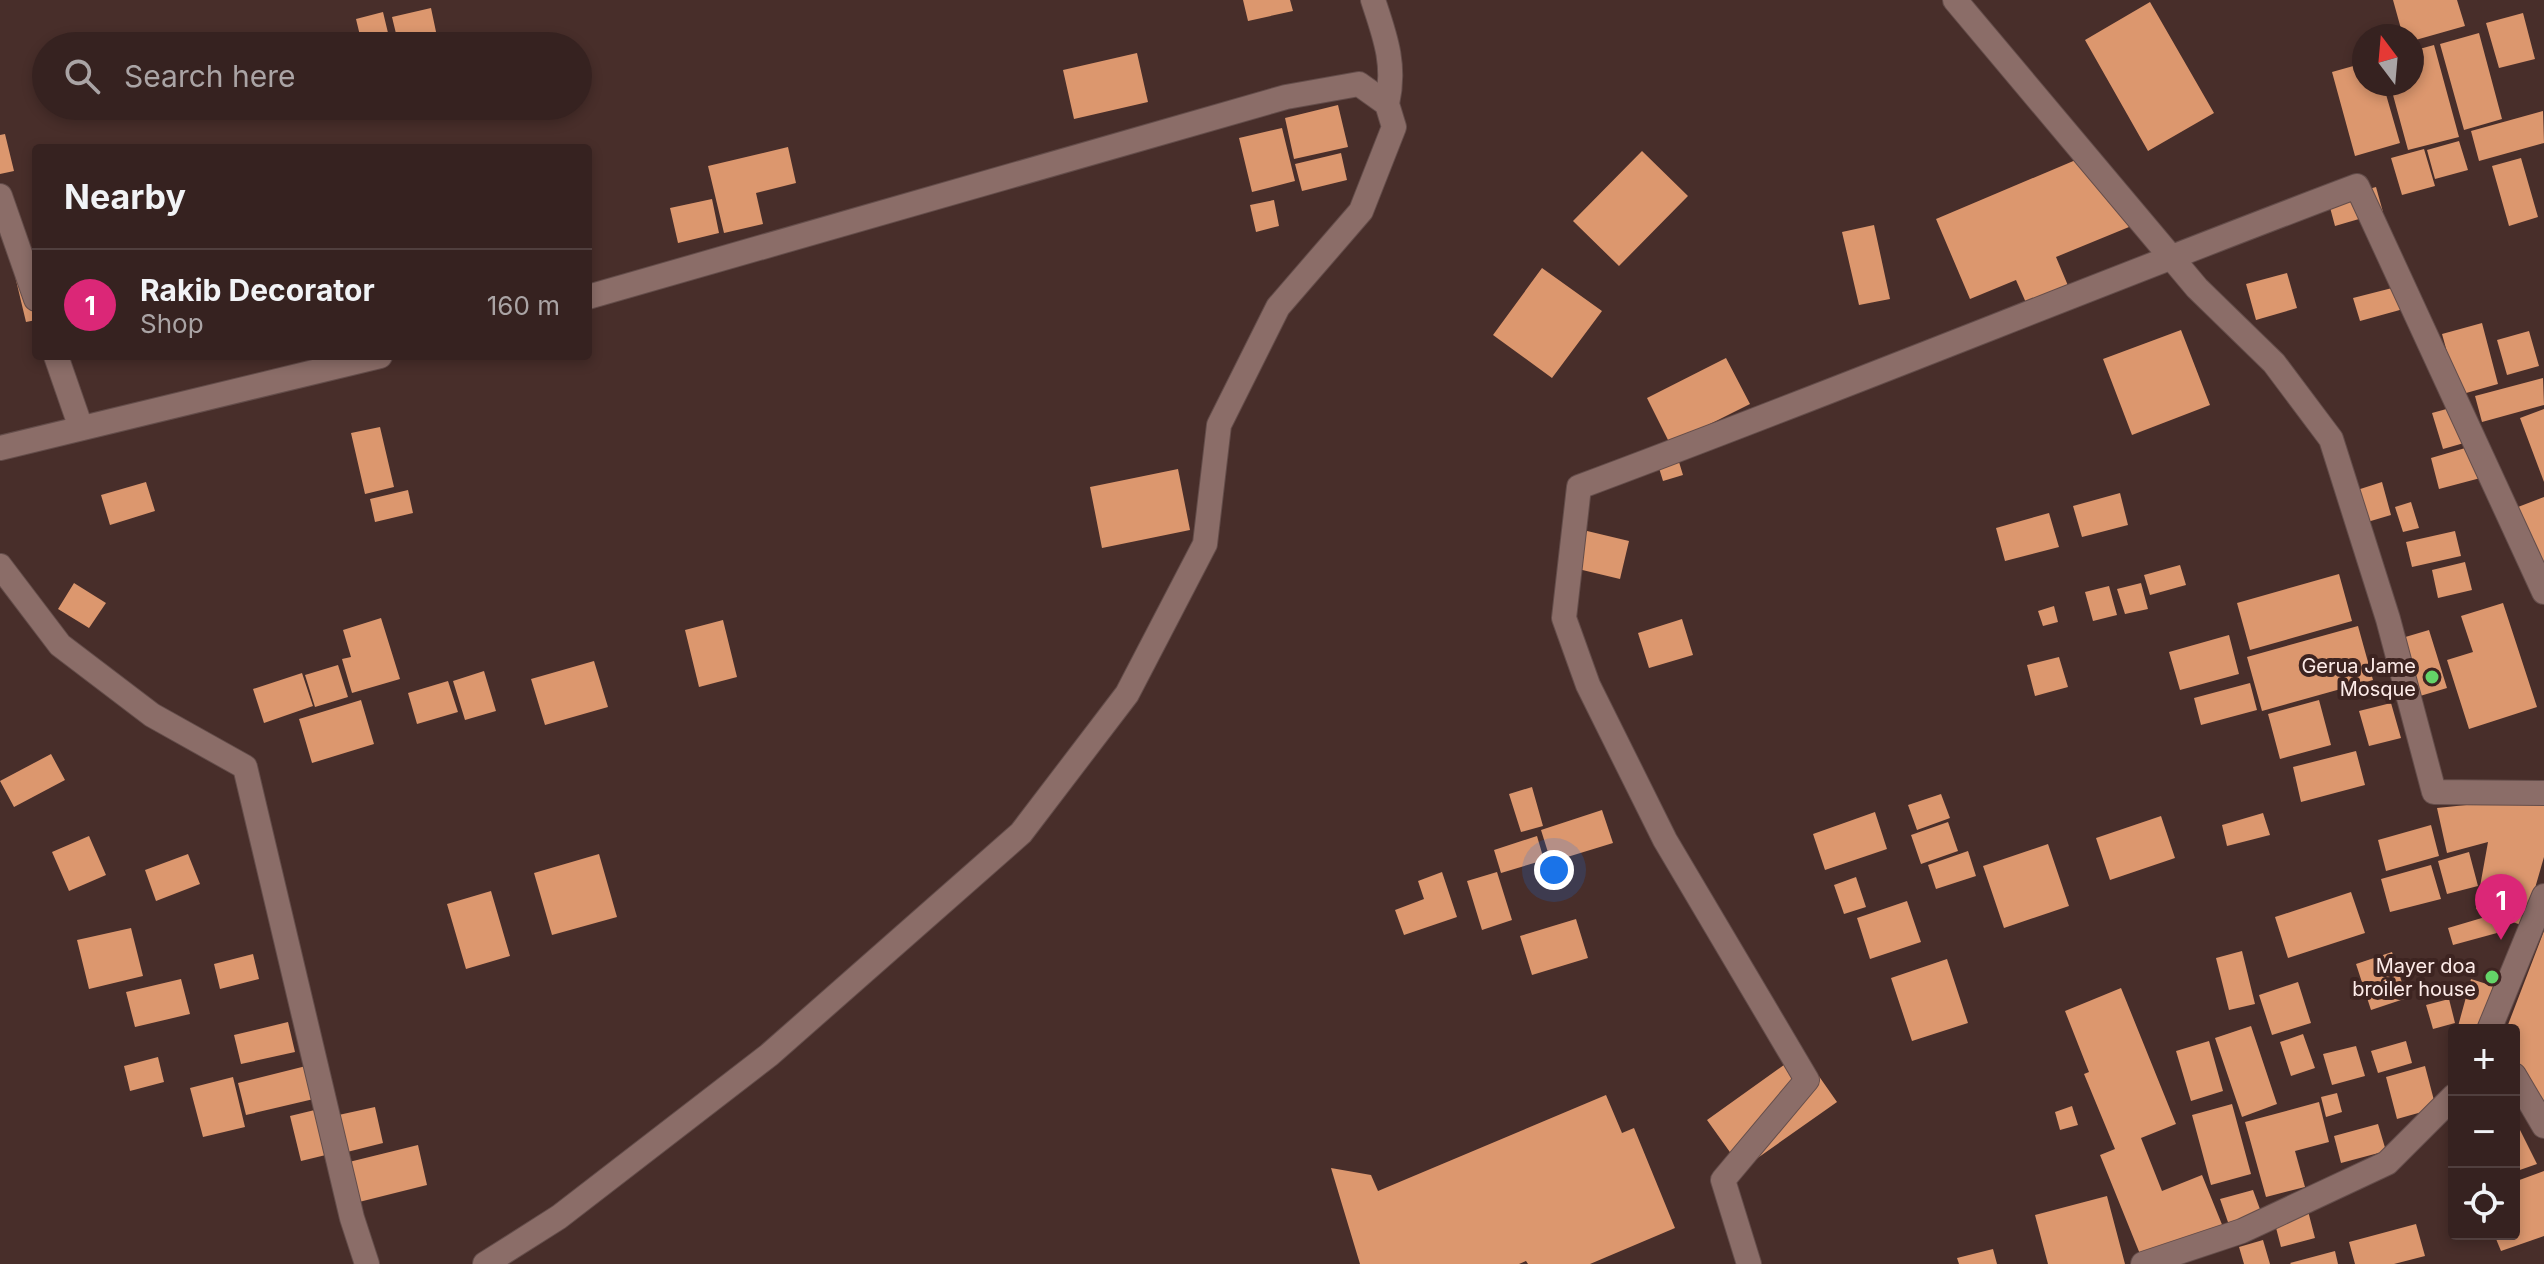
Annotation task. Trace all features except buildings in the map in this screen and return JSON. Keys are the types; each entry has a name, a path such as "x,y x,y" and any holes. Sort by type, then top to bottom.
{"street":[{"path":"485,1264 559,1217 769,1055 1021,833 1127,694 1205,544 1219,425 1278,307 1361,211 1394,127 1387,104 1393,80 1386,41 1373,0"},
{"path":"1955,0 2197,288 2274,363 2331,439 2388,619 2434,792 2544,793"},
{"path":"592,296 1286,97 1359,84 1387,104"},
{"path":"1749,1264 1723,1180 1807,1080 1665,840 1588,685 1564,618 1579,487 2357,186 2544,592"},
{"path":"0,196 32,288"},
{"path":"57,360 81,428"},
{"path":"0,448 363,360"},
{"path":"0,566 60,645 152,715 245,767 348,1202 367,1264"},
{"path":"2491,1024 2544,896"},
{"path":"2520,1085 2543,1123"},
{"path":"2143,1264 2242,1231 2387,1163 2448,1102"}],"place":[{"name":"Gerua Jame Mosque","path":"2432,677"},
{"name":"Rakib Decorator","path":"2501,940"},
{"name":"Mayer doa broiler house","path":"2492,977"}]}
